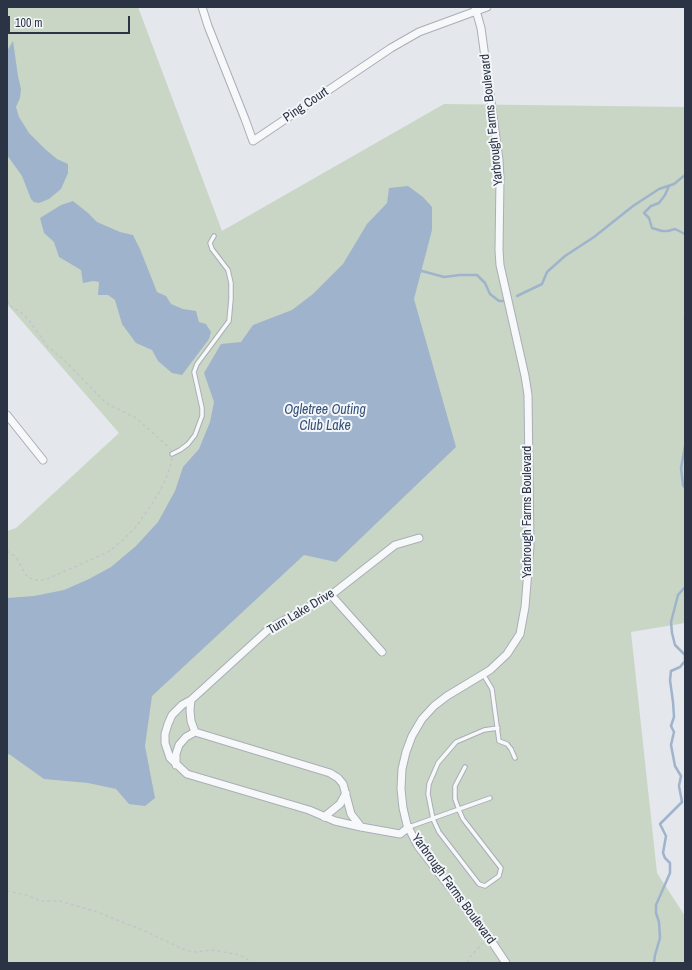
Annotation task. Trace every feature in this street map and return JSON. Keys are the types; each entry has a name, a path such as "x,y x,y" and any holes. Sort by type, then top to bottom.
{"street":[{"name":"Ping Court","path":"202,7 253,141 412,36 476,9 487,7"},
{"name":"Yarbrough Farms Boulevard","path":"476,9 481,28 499,160 500,265 528,395 530,546 525,607 520,634 507,654 490,670 460,687 434,706 422,719 412,736 406,752 402,769 401,789 403,808 409,828 418,846 489,938 506,963"},
{"path":"7,415 43,460"},
{"name":"Turn Lake Drive","path":"409,828 400,834 335,821 309,810 187,774 170,758 165,743 165,734 172,715 182,705 191,700 270,628 331,595 395,545 419,538"},
{"path":"331,595 382,652"},
{"path":"191,700 191,721 196,732"},
{"path":"176,765 176,754 179,745 186,737 196,732 330,773 338,778 343,784 351,814 361,827"},
{"path":"324,817 340,804 346,793"}],"lane":[{"path":"172,454 188,444 197,430 202,416 202,408 194,372 197,364 229,321 231,283 228,270 212,249 210,243 214,236"},
{"path":"483,674 492,689 499,741 511,749 515,758"},
{"path":"466,767 455,786 455,799 463,819 501,868 499,876 485,886 479,884 439,832 433,819 428,794 429,784 438,763 456,742 484,730 498,728"},
{"path":"409,828 490,798"}],"path":[{"path":"7,301 10,306 22,313 29,320 48,347 62,358 106,403 136,418 168,445 172,454 170,468 152,504 135,528 108,552 45,580 36,580 29,578 16,557 7,551"},
{"path":"7,891 20,893 41,901 60,901 97,912 193,952 213,950 240,956 253,963"},
{"path":"467,963 475,951 489,938"}],"green space":[{"path":"7,7 138,7 222,231 444,104 685,107 685,623 631,632 657,873 685,916 685,963 7,963 7,531 16,528 119,433 7,304"}],"water":[{"path":"13,41 21,89 20,98 16,107 19,117 29,133 45,149 57,159 68,164 68,173 61,189 49,199 39,203 34,202 31,199 22,176 7,155 7,51"},
{"name":"Ogletree Outing Club Lake","path":"408,186 423,197 432,207 432,230 414,299 456,447 336,562 304,555 152,696 145,746 155,798 145,806 129,804 116,789 88,783 44,779 9,754 7,755 7,598 34,596 64,590 111,567 136,546 158,522 175,491 183,467 199,449 210,422 214,402 204,373 221,344 241,342 253,325 292,310 313,294 343,264 367,224 387,203 389,188"},
{"path":"73,201 97,222 120,232 133,235 157,292 166,296 171,304 183,309 196,311 199,322 206,324 211,332 209,339 182,375 172,373 158,361 152,350 136,343 122,324 115,300 108,295 98,295 99,282 93,281 83,283 81,270 59,257 54,242 44,233 40,218 61,205"}],"waterway":[{"path":"517,296 542,284 547,272 565,256 594,237 633,206 659,189 674,184 685,175"},
{"path":"669,186 659,203 651,206 644,213 649,218 652,228 662,231 675,229 685,234"},
{"path":"419,272 422,271 444,277 477,275 485,283 490,294 499,301 503,301"},
{"path":"685,446 681,468 683,485 685,488"},
{"path":"654,963 660,938 656,905 670,873 670,863 665,858 663,853 666,836 660,824 682,802 679,786 681,776 675,766 671,745 674,732 671,726 674,717 670,680 671,671 680,667 685,661 685,655 675,645 671,622 678,595 685,587"}]}
